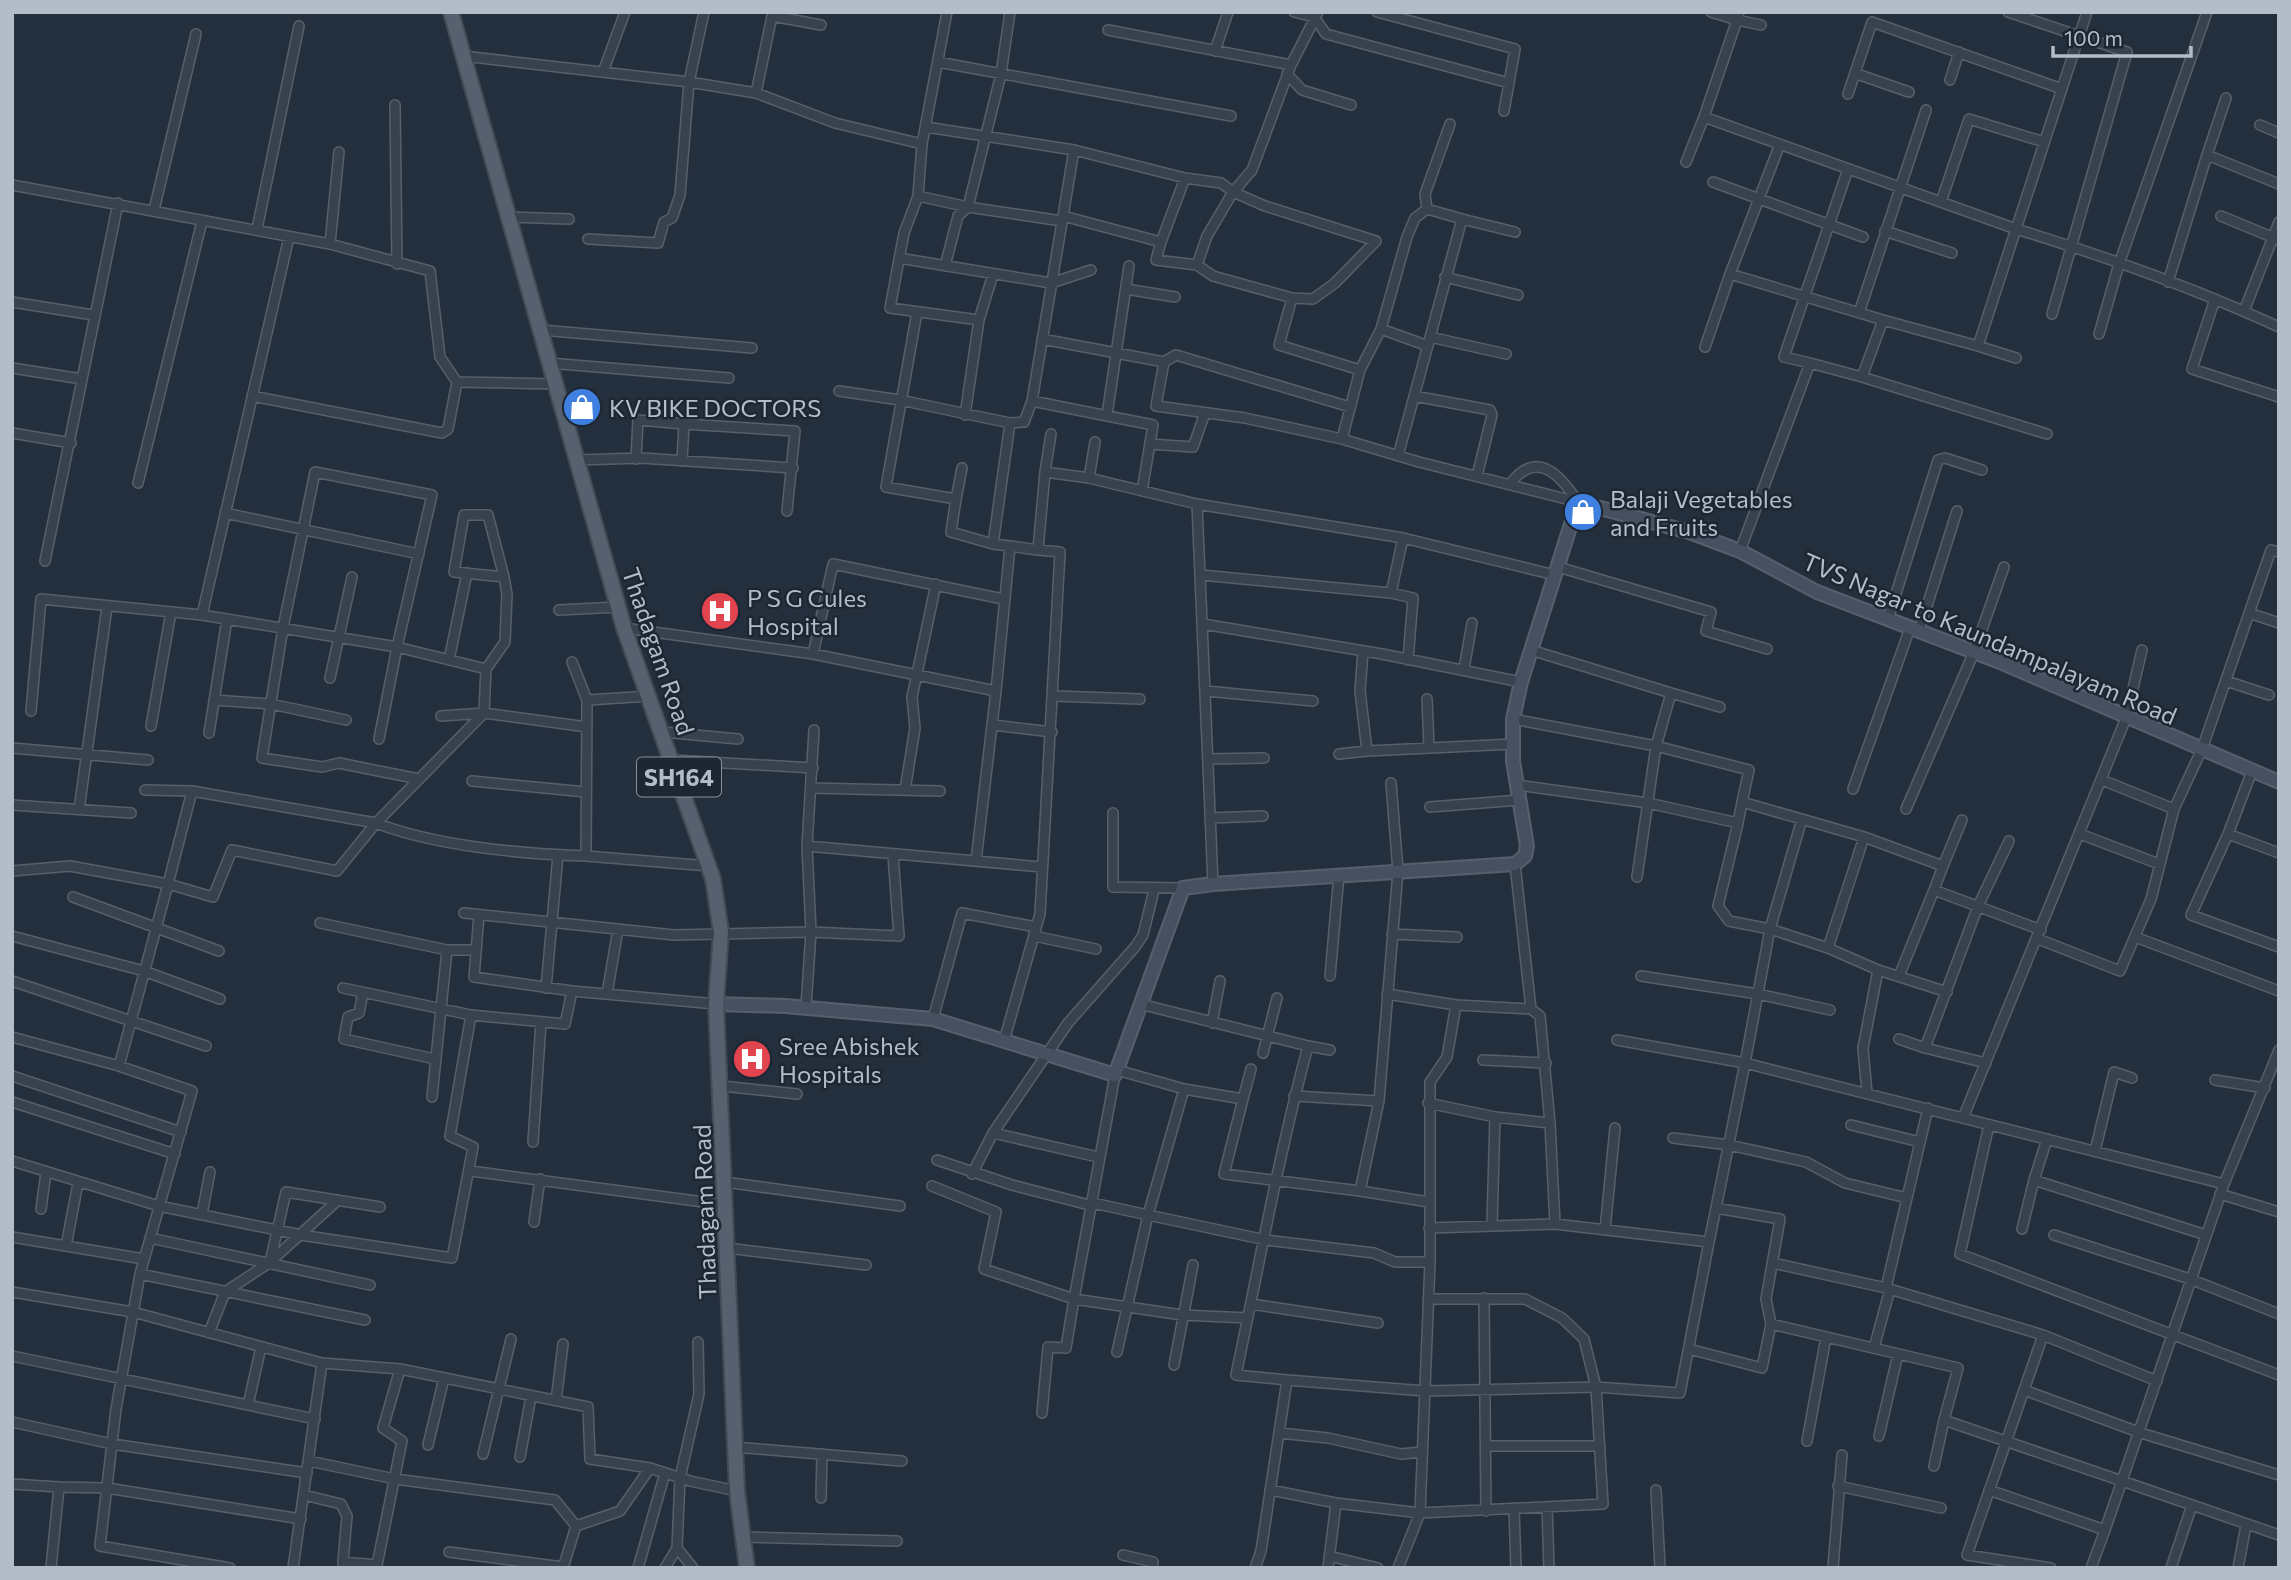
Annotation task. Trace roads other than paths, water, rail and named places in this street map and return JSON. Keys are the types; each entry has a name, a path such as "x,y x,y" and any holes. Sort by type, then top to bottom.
{"main road":[{"name":"Thadagam Road","path":"452,12 624,628 651,696 709,866 721,932 716,1004 722,1086 737,1491 747,1568"}],"street":[{"path":"603,72 625,12"},
{"path":"588,239 658,243 664,222 672,218 680,195 689,82 704,12"},
{"path":"947,12 922,144 918,197 904,233 890,308 979,320"},
{"path":"945,266 958,216 968,207 1001,74 1010,12"},
{"path":"1215,51 1228,12"},
{"path":"1294,12 1316,15"},
{"path":"1377,12 1515,49 1504,111"},
{"path":"1711,12 1738,16 1761,25"},
{"path":"2007,12 2029,16 2127,52 2053,314"},
{"path":"1978,346 2087,12"},
{"path":"2099,334 2119,264 2207,12"},
{"path":"1197,265 1207,236 1233,192 1252,170 1289,70 1316,15"},
{"path":"1316,15 1326,34 1509,83"},
{"path":"756,93 772,16 821,25"},
{"path":"1686,162 1738,16"},
{"path":"1848,94 1857,74 1872,22 2062,89"},
{"path":"257,229 299,26"},
{"path":"1108,30 1215,51 1289,70 1302,90 1351,105"},
{"path":"154,210 197,34"},
{"path":"1950,80 1959,52"},
{"path":"463,56 689,82 756,93 835,123 922,144"},
{"path":"938,62 1231,116"},
{"path":"1857,74 1909,92"},
{"path":"2168,282 2226,98"},
{"path":"395,105 397,264"},
{"path":"1858,313 1926,110"},
{"path":"1704,117 2016,229 2072,246 2215,299 2279,327"},
{"path":"1941,202 1969,119 2043,142"},
{"path":"1427,209 1425,194 1450,124"},
{"path":"2260,125 2279,133"},
{"path":"926,127 1074,150 1185,178 1221,183 1233,192 1277,211 1376,242 1335,284 1314,299 1292,298 1213,276 1197,265 1156,260 1185,178"},
{"path":"1705,347 1780,144"},
{"path":"839,391 900,400 1010,423 1024,422 1032,401 1074,150"},
{"path":"330,244 339,152"},
{"path":"2207,155 2279,184"},
{"path":"1848,169 1784,357 1862,377 2047,434"},
{"path":"1713,182 1863,237"},
{"path":"12,185 330,244 430,271 440,357 457,382 448,429 442,433 252,396"},
{"path":"918,197 968,207 1062,218 1161,242"},
{"path":"45,561 71,443 93,315 117,203"},
{"path":"1427,209 1515,232"},
{"path":"1342,439 1360,370 1381,329 1407,237 1415,218 1427,209"},
{"path":"2221,216 2276,239"},
{"path":"509,217 569,219"},
{"path":"1398,456 1444,277 1462,219"},
{"path":"138,483 202,221"},
{"path":"2244,311 2276,239 2279,222"},
{"path":"1885,231 1952,253"},
{"path":"202,615 289,237"},
{"path":"899,258 1051,284 1091,270"},
{"path":"1107,415 1129,266"},
{"path":"965,415 979,320 993,274"},
{"path":"1730,274 2016,358"},
{"path":"1444,277 1518,295"},
{"path":"1126,289 1175,297"},
{"path":"1292,298 1279,345 1360,370"},
{"path":"2215,299 2192,369 2279,397"},
{"path":"12,302 93,315"},
{"path":"917,312 886,487 956,499"},
{"path":"1862,377 1883,320"},
{"path":"1381,329 1429,341 1506,354"},
{"path":"541,330 752,348"},
{"path":"1042,339 1164,362 1176,355 1350,407"},
{"path":"1142,491 1164,362"},
{"path":"549,363 729,378"},
{"path":"1740,551 1810,363"},
{"path":"12,368 82,379"},
{"path":"457,382 555,384"},
{"path":"1414,397 1490,410 1492,415 1477,476"},
{"path":"1032,401 1153,425"},
{"path":"1156,406 1342,439 1578,502"},
{"path":"1150,444 1193,447 1205,413"},
{"path":"636,459 638,420 795,431 787,511"},
{"path":"993,544 1010,423"},
{"path":"682,461 684,424"},
{"path":"12,433 71,443"},
{"path":"1038,550 1051,434"},
{"path":"1089,478 1095,442"},
{"path":"1888,619 1938,460 1945,458 1982,470"},
{"path":"577,460 636,459 793,468"},
{"path":"1510,484 1518,474 1532,466 1550,470 1563,480 1578,502"},
{"path":"962,468 951,533 993,544 1060,551 1052,733 1035,931 1004,1041"},
{"path":"379,739 432,495 315,471 283,628 262,758 322,767 339,763 419,779"},
{"path":"1045,472 1089,478 1197,504 1403,538 1556,571 1711,612 1706,631 1767,649"},
{"path":"1113,813 1113,887 1154,890 1515,863 1525,856 1527,846 1517,785 1513,719 1521,682 1534,651 1578,502"},
{"name":"TVS Nagar to Kaundampalayam Road","path":"1578,502 1689,532 1740,551 1817,592 1974,652 2279,782"},
{"path":"1197,504 1213,884"},
{"path":"1853,789 1915,630 1956,511"},
{"path":"225,513 419,554"},
{"path":"12,871 70,866 168,884 213,897 232,850 337,871 376,823 484,713 486,669 505,642 507,594 504,577 488,515 464,515 454,572 504,577"},
{"path":"1391,593 1403,538"},
{"path":"976,861 993,724 1010,546"},
{"path":"1934,890 1978,906 2120,971 2151,899 2174,809 2202,749 2271,551 2279,552"},
{"path":"813,654 833,564 1003,599"},
{"path":"1906,809 1974,652 2004,567"},
{"path":"449,660 467,573"},
{"path":"1201,575 1391,593 1413,598 1408,660"},
{"path":"330,678 352,577"},
{"path":"905,790 915,728 912,698 936,584"},
{"path":"31,710 41,600 202,615 397,647 486,669"},
{"path":"79,810 89,754 107,607"},
{"path":"559,610 618,607"},
{"path":"150,726 171,612"},
{"path":"2249,613 2279,623"},
{"path":"209,733 227,619"},
{"path":"1464,669 1472,623"},
{"path":"1203,624 1464,669 1521,682"},
{"path":"624,628 813,654 996,691"},
{"path":"1963,1118 2126,718 2141,650"},
{"path":"1363,651 1360,691 1367,751"},
{"path":"1534,651 1720,707"},
{"path":"572,662 587,700 586,856"},
{"path":"2226,681 2269,695"},
{"path":"1206,691 1313,701"},
{"path":"1637,877 1656,747 1671,693"},
{"path":"587,700 651,696"},
{"path":"1054,696 1140,699"},
{"path":"1427,699 1429,748"},
{"path":"215,700 271,704 346,720"},
{"path":"441,716 484,713 587,727"},
{"path":"1513,719 1656,747 1749,770 1718,906 1729,921 1770,929 1828,948 1878,970 1947,992"},
{"path":"993,724 1052,733"},
{"path":"806,1007 811,932 807,846 814,730"},
{"path":"663,732 737,739"},
{"path":"1339,754 1513,744"},
{"path":"12,748 148,760"},
{"path":"1208,759 1264,758"},
{"path":"673,760 813,768"},
{"path":"2252,771 2228,834 2191,915 2279,947"},
{"path":"2102,780 2174,809"},
{"path":"472,781 586,792"},
{"path":"1360,1191 1379,1101 1398,871 1391,783"},
{"path":"1517,785 1648,803 1738,823"},
{"path":"811,788 940,791"},
{"path":"145,789 192,791 376,823 407,835 558,855 709,866"},
{"path":"119,1066 192,791"},
{"path":"1430,807 1520,800"},
{"path":"1742,802 1864,837 1943,866"},
{"path":"12,804 131,813"},
{"path":"1210,818 1262,816"},
{"path":"1308,1046 1275,1182 1266,1240 1236,1375 1425,1391 1485,1392 1596,1387 1680,1393 1770,929 1802,819"},
{"path":"1899,976 1962,820"},
{"path":"2080,834 2159,864"},
{"path":"2228,834 2279,853"},
{"path":"1828,948 1864,837"},
{"path":"1925,1048 1978,906 2009,841"},
{"path":"807,846 1042,867"},
{"path":"546,988 558,855"},
{"path":"464,913 674,935 811,932 899,936 893,855"},
{"path":"1515,863 1531,1009"},
{"path":"1329,976 1339,875"},
{"path":"1042,1413 1048,1347 1066,1348 1093,1205 1098,1157 1116,1073 1183,888"},
{"path":"972,1174 993,1133 1068,1023 1143,935 1154,890"},
{"path":"73,897 219,951"},
{"path":"933,1018 962,913 1096,949"},
{"path":"479,915 474,977 572,991 716,1004 806,1007 933,1018 1116,1073 1243,1099"},
{"path":"320,923 447,950 476,950"},
{"path":"607,994 618,929"},
{"path":"1392,934 1457,937"},
{"path":"12,936 144,971 220,999"},
{"path":"2136,937 2279,991"},
{"path":"432,1097 447,950"},
{"path":"1867,1093 1863,1048 1878,970"},
{"path":"1641,976 1758,994 1830,1010"},
{"path":"12,981 206,1046"},
{"path":"1212,1023 1220,981"},
{"path":"344,988 440,1010 565,1024 572,991"},
{"path":"363,993 359,1013 348,1017 344,1038 435,1059"},
{"path":"1387,994 1456,1005 1531,1009 1540,1016 1546,1063 1555,1224"},
{"path":"1263,1053 1277,998"},
{"path":"1140,1004 1267,1038 1330,1050"},
{"path":"1398,1568 1420,1513 1430,1262 1430,1082 1447,1057 1456,1005"},
{"path":"12,1161 159,1206 301,1235 452,1258 471,1171 473,1147 450,1136 471,1015"},
{"path":"533,1142 541,1022"},
{"path":"12,1037 119,1066 191,1091 139,1274 121,1379 100,1546 205,1566 230,1568"},
{"path":"1899,1039 1986,1063"},
{"path":"1617,1040 1745,1063 2095,1151 2222,1189 2279,1212"},
{"path":"2091,1568 2141,1433 2222,1189 2279,1050"},
{"path":"1483,1060 1546,1063"},
{"path":"1251,1069 1224,1174 1429,1202"},
{"path":"2095,1151 2114,1072 2132,1078"},
{"path":"12,1076 181,1132"},
{"path":"2215,1080 2265,1088"},
{"path":"722,1086 797,1094"},
{"path":"1117,1352 1125,1306 1148,1214 1184,1089"},
{"path":"1294,1096 1379,1101"},
{"path":"12,1102 175,1154"},
{"path":"1428,1103 1495,1117 1550,1123"},
{"path":"1874,1348 1928,1108"},
{"path":"1492,1224 1495,1117"},
{"path":"1852,1125 1920,1142"},
{"path":"1989,1125 1960,1254 2279,1375"},
{"path":"1605,1230 1615,1128"},
{"path":"993,1133 1098,1157"},
{"path":"1672,1138 1729,1145 1806,1163 1845,1183 1907,1198"},
{"path":"2022,1229 2047,1139"},
{"path":"937,1160 972,1174 1093,1205 1266,1240 1374,1252 1395,1262 1430,1262"},
{"path":"471,1171 726,1205"},
{"path":"41,1209 46,1172"},
{"path":"202,1214 210,1172"},
{"path":"534,1222 540,1179"},
{"path":"2034,1180 2206,1235"},
{"path":"725,1182 900,1206"},
{"path":"66,1245 78,1183"},
{"path":"932,1185 996,1212 984,1269 1074,1299 1182,1315 1248,1318"},
{"path":"270,1263 286,1192 380,1207"},
{"path":"209,1333 225,1292 270,1263 338,1200"},
{"path":"1689,1349 1762,1368 1771,1324 1766,1299 1780,1219 1716,1209"},
{"path":"1429,1228 1555,1224 1709,1242"},
{"path":"2054,1235 2190,1279 2279,1314"},
{"path":"12,1237 144,1259"},
{"path":"150,1237 370,1285"},
{"path":"727,1248 866,1265"},
{"path":"1773,1263 1888,1289 2043,1335 2157,1381"},
{"path":"1174,1365 1193,1265"},
{"path":"139,1274 365,1320"},
{"path":"12,1292 133,1312 322,1363 400,1369 588,1407 590,1459 650,1468 737,1491"},
{"path":"1484,1298 1486,1511"},
{"path":"1270,1490 1336,1503 1420,1513 1603,1504 1596,1387 1584,1339 1562,1318 1525,1299 1428,1299"},
{"path":"1251,1304 1378,1323"},
{"path":"1771,1324 1958,1368 1934,1466"},
{"path":"2043,1335 1968,1555 2050,1568"},
{"path":"1807,1441 1826,1337"},
{"path":"483,1454 511,1339"},
{"path":"665,1568 677,1548 680,1478 699,1394 698,1342"},
{"path":"556,1401 563,1344"},
{"path":"248,1405 261,1347"},
{"path":"1879,1436 1898,1354"},
{"path":"12,1356 315,1419"},
{"path":"293,1568 322,1363"},
{"path":"304,1495 341,1504 347,1516 343,1565 377,1565 402,1441 383,1428 400,1369"},
{"path":"428,1445 444,1378"},
{"path":"1255,1568 1261,1551 1287,1380"},
{"path":"2024,1390 2141,1433 2279,1475"},
{"path":"520,1457 531,1396"},
{"path":"1944,1420 2279,1535"},
{"path":"12,1422 112,1444 307,1473"},
{"path":"1279,1433 1328,1438 1401,1454 1422,1452"},
{"path":"1486,1446 1600,1446"},
{"path":"735,1447 902,1461"},
{"path":"821,1499 822,1454"},
{"path":"1833,1568 1842,1455"},
{"path":"309,1461 395,1479 555,1500 576,1526"},
{"path":"576,1526 620,1511 650,1468"},
{"path":"638,1568 665,1473"},
{"path":"1838,1486 1941,1508"},
{"path":"14,1487 107,1488 301,1519"},
{"path":"51,1568 59,1487"},
{"path":"1656,1489 1660,1568"},
{"path":"1989,1490 2105,1530"},
{"path":"1328,1568 1336,1503"},
{"path":"2171,1568 2192,1505"},
{"path":"1547,1507 1549,1568"},
{"path":"1514,1509 1516,1568"},
{"path":"2238,1568 2246,1525"},
{"path":"449,1552 563,1568 576,1526"},
{"path":"743,1537 897,1541"},
{"path":"677,1548 693,1568"},
{"path":"1123,1555 1153,1562 1152,1568"},
{"path":"1329,1556 1378,1568"}],"place":[{"name":"KV BIKE DOCTORS","path":"582,407"},
{"name":"Balaji Vegetables and Fruits","path":"1583,512"},
{"name":"P S G Cules Hospital","path":"720,611"},
{"name":"Sree Abishek Hospitals","path":"752,1059"}]}
